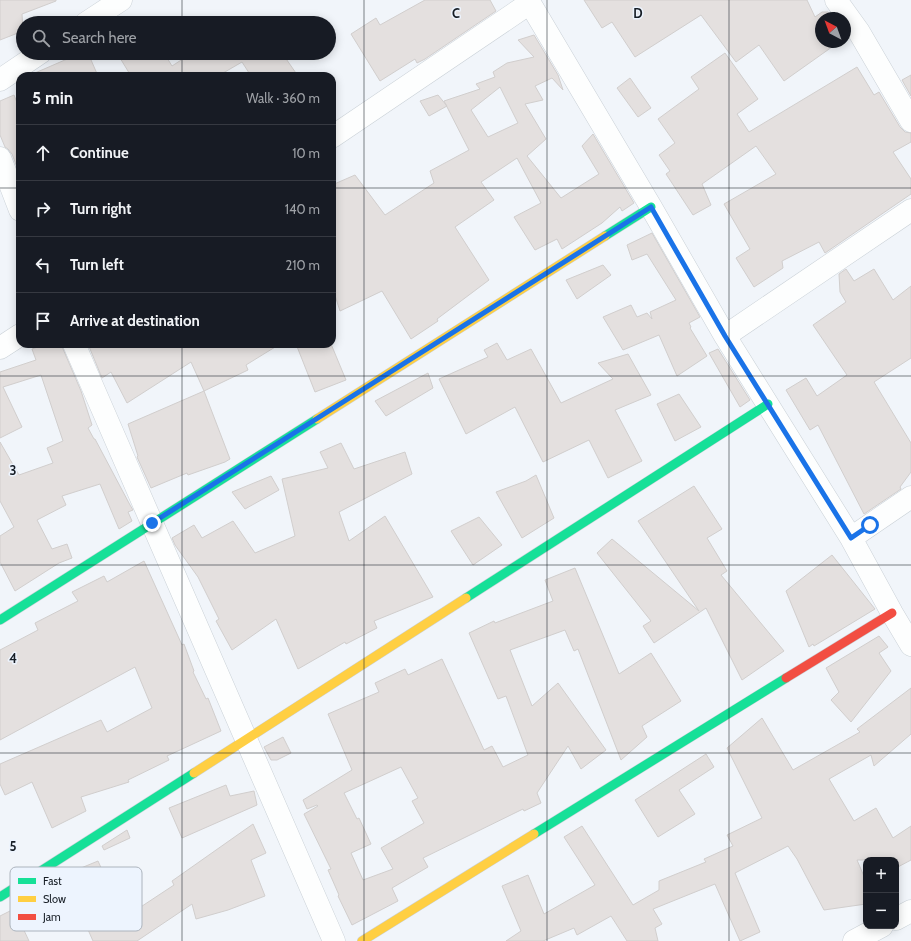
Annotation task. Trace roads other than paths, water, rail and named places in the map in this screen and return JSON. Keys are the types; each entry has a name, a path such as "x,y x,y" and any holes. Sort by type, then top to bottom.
{"street":[{"path":"97,16 121,0"},
{"path":"836,0 859,32 911,120"},
{"path":"336,134 529,2 651,207 725,336 851,538 911,645"},
{"path":"0,80 30,60"},
{"path":"0,158 16,200"},
{"path":"0,620 651,207"},
{"path":"725,336 911,210"},
{"path":"0,348 16,338"},
{"path":"76,348 334,941"},
{"path":"47,867 768,404"},
{"path":"851,538 911,497"},
{"path":"362,941 892,613"},
{"path":"0,897 10,891"},
{"path":"899,917 911,910"},
{"path":"854,941 876,929"}]}
